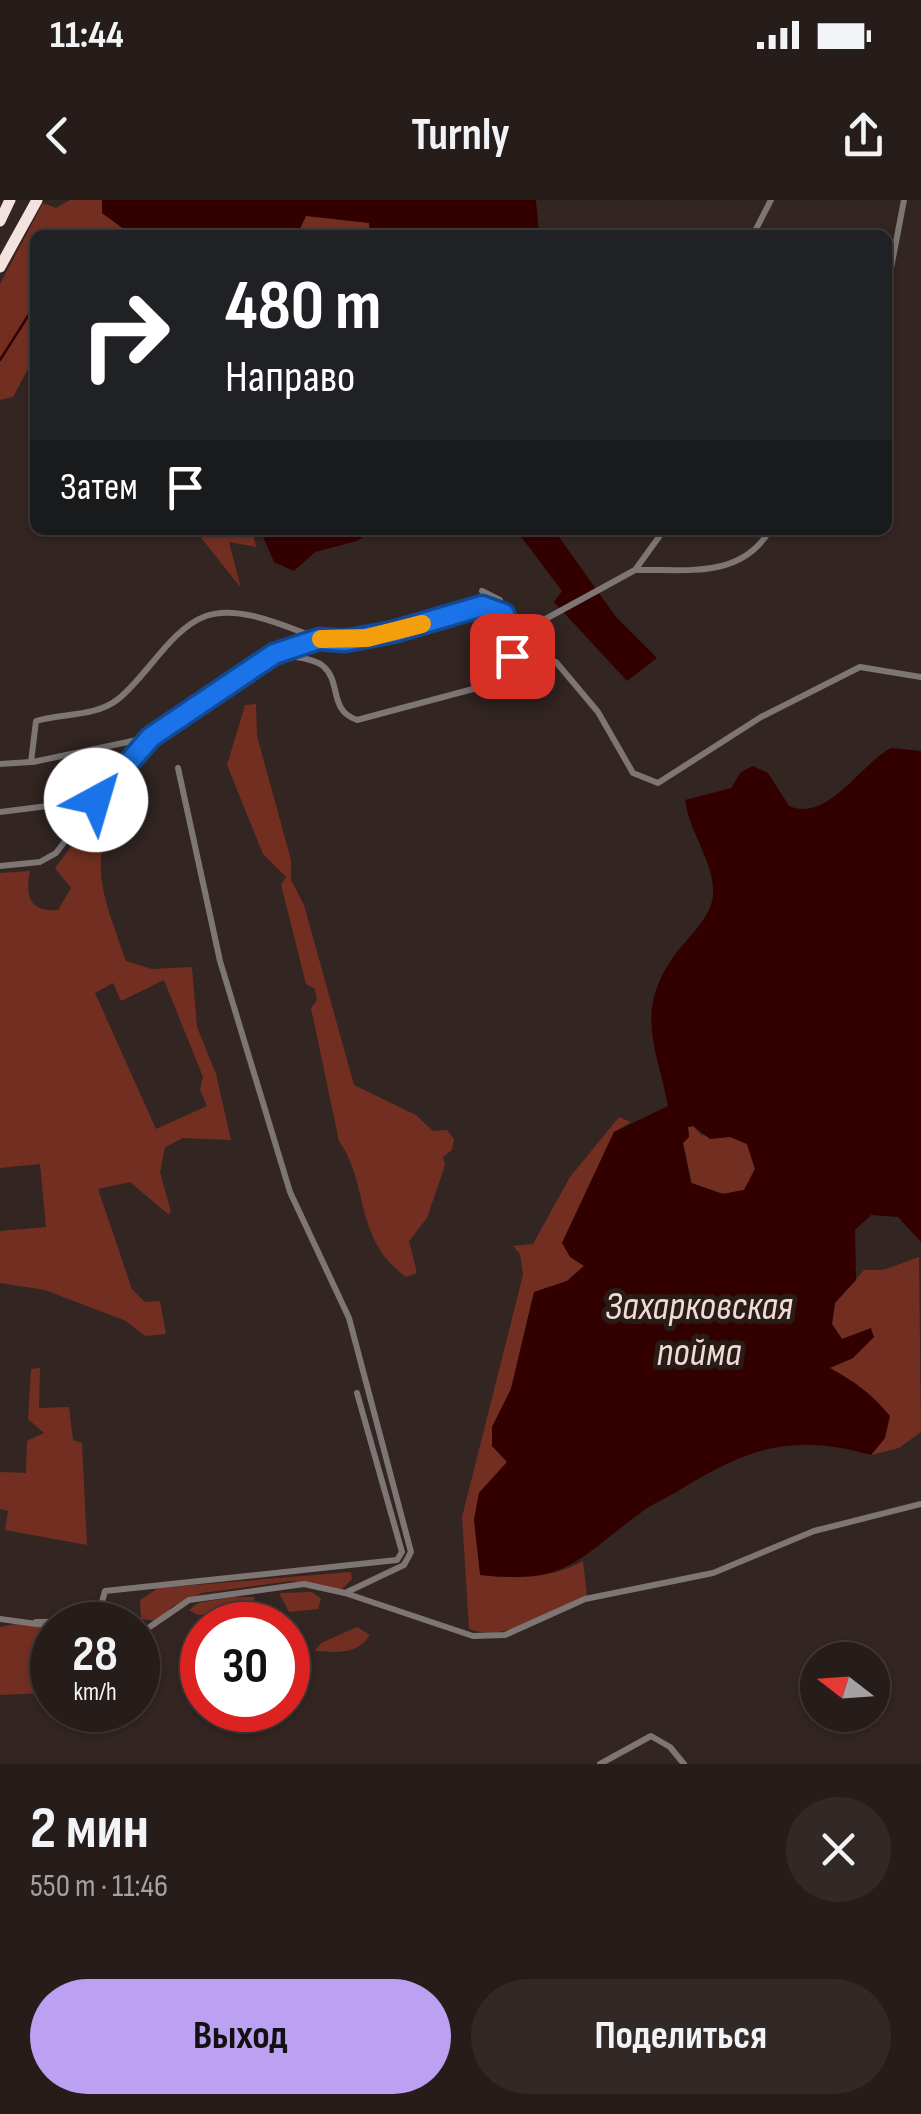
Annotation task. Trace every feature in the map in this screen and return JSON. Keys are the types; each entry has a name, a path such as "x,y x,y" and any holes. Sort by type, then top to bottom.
{"highway":[{"path":"0,221 10,200"},
{"path":"0,268 38,200"}],"street":[{"path":"756,230 771,200"},
{"path":"892,263 904,200"},
{"path":"0,866 48,860 151,737 274,654 319,639 367,638 482,606 528,623 553,616 636,570 660,535"},
{"path":"636,570 725,566 749,558 766,535"},
{"path":"482,590 500,600 512,674"},
{"path":"31,762 36,722 109,704 186,629 208,615 256,618 304,630 319,639"},
{"path":"274,654 318,663 328,670 337,705 346,716 357,720 385,716 512,674 538,660 556,662 598,712 634,773 658,784 761,717 860,667 921,677"},
{"path":"0,764 31,762 151,737"},
{"path":"178,768 220,961 290,1192 348,1318 411,1552 404,1565 370,1578 346,1593"},
{"path":"0,812 96,800"},
{"path":"102,1602 105,1591 148,1583 398,1560 402,1552 357,1393"},
{"path":"160,1620 189,1600 203,1596 294,1584 346,1593 472,1636 494,1638 586,1599 712,1573 814,1531 921,1504"},
{"path":"369,1565 370,1578"},
{"path":"0,1618 30,1621"},
{"path":"600,1764 651,1736 670,1747 684,1764"}],"shaded area":[{"path":"70,200 102,200 102,213 125,230 30,230 30,365 13,397 0,400 0,284 43,203 56,208"},
{"path":"322,214 369,223 370,230 299,230 306,215"},
{"path":"199,535 253,535 256,547 229,542 241,588"},
{"path":"256,704 257,736 291,860 291,880 304,905 354,1085 416,1115 433,1131 447,1130 454,1139 452,1150 443,1157 445,1165 427,1218 409,1241 417,1273 406,1277 378,1245 349,1158 339,1141 311,1008 317,1000 315,989 306,984 281,885 286,877 263,854 227,765 245,705"},
{"path":"134,796 117,815 101,855 105,895 126,961 152,969 192,967 197,1027 216,1074 231,1140 183,1138 165,1147 160,1172 171,1212 168,1214 130,1182 98,1189 132,1289 145,1302 160,1301 166,1334 145,1336 126,1321 45,1290 0,1283 0,1231 46,1227 40,1164 0,1168 0,873 30,871 31,901 41,908 58,910 71,888 55,868 104,803","holes":["164,980 203,1077 200,1090 207,1106 156,1129 95,993 113,983 121,1001"]},
{"path":"619,1117 631,1122 614,1132 562,1243 585,1265 567,1281 534,1292 511,1389 492,1427 507,1462 479,1493 474,1520 481,1575 533,1576 583,1561 587,1596 514,1628 499,1632 469,1629 462,1517 523,1275 520,1254 513,1246 533,1244 570,1177"},
{"path":"693,1126 701,1135 731,1137 747,1144 755,1169 744,1190 723,1194 692,1183 683,1143 689,1137 688,1127"},
{"path":"919,1257 921,1432 899,1448 871,1455 885,1438 828,1368 853,1358 851,1336 842,1339 832,1324 835,1303 864,1270 883,1270"},
{"path":"40,1368 39,1408 69,1407 73,1440 82,1443 87,1545 5,1530 8,1511 0,1509 0,1472 26,1473 27,1441 44,1433 28,1419 31,1369"},
{"path":"351,1572 352,1579 342,1589 291,1581 202,1593 173,1606 160,1618 160,1602 140,1602 158,1588"},
{"path":"312,1592 321,1599 318,1609 310,1610 310,1602 284,1602 279,1593"},
{"path":"254,1597 254,1602 204,1602"},
{"path":"30,1625 30,1694 0,1695 0,1627"},
{"path":"357,1627 370,1635 358,1646 345,1651 315,1651 321,1643"}],"water":[{"path":"102,200 536,200 539,230 370,230 369,223 306,216 299,230 125,230 102,213"},
{"path":"262,535 367,535 315,552 294,571 274,562"},
{"path":"520,535 558,535 616,617 657,658 627,681 554,602 562,591"},
{"name":"Захарковская пойма","path":"891,748 921,751 921,1242 898,1217 871,1215 855,1230 856,1280 835,1303 832,1324 842,1339 871,1328 874,1337 853,1358 830,1368 862,1389 890,1416 885,1438 871,1455 819,1445 795,1445 752,1454 730,1462 648,1508 587,1555 554,1572 510,1577 480,1575 474,1520 479,1493 507,1462 492,1446 492,1427 511,1389 534,1292 567,1281 584,1266 570,1257 562,1243 614,1132 668,1106 652,1032 654,997 672,959 707,913 713,895 710,871 685,800 731,788 741,772 753,766 768,773 789,806 817,806 844,789","holes":["693,1126 710,1139 730,1137 747,1144 755,1169 744,1190 723,1194 691,1183 683,1143 689,1137 688,1127"]}],"waterway":[{"path":"0,360 30,313"}],"slow traffic":[{"path":"321,639 367,638 422,624"}],"route":[{"path":"96,800 151,737 274,654 319,639 367,638 482,606 504,614 512,656"}]}
